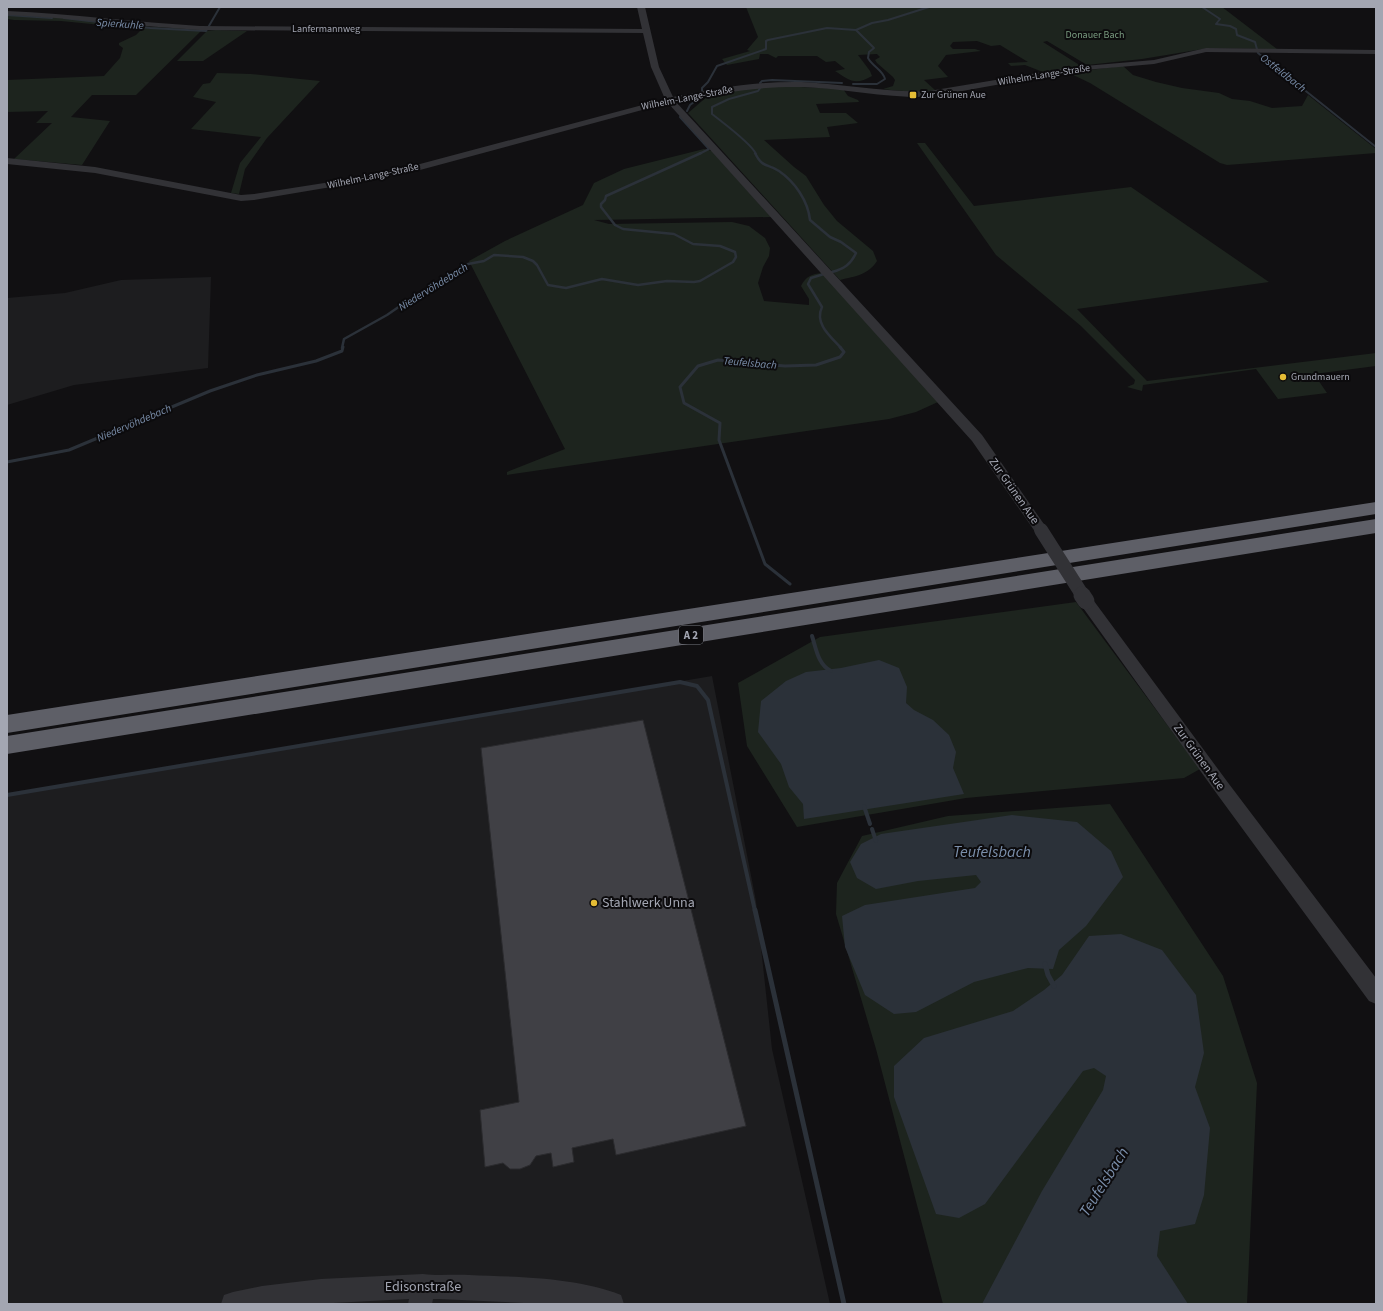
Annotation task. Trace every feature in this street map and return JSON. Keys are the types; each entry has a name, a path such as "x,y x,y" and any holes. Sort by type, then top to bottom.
{"highway":[{"name":"A 2","path":"7,724 1376,508"},
{"name":"A 2","path":"7,746 1376,526"}],"street":[{"name":"Zur Grünen Aue","path":"641,7 646,31 663,90 670,100 977,438 1041,530 1086,601 1222,789 1376,994"},
{"name":"Lanfermannweg","path":"7,13 69,16 153,25 200,28 646,31"},
{"name":"Wilhelm-Lange-Straße","path":"7,161 96,170 241,198 254,197 364,179 425,166 670,100 736,88 767,85 829,87 906,94 936,93 1073,69 1154,62 1206,50 1376,52"},
{"name":"Edisonstraße","path":"233,1304 267,1297 386,1287 421,1295 528,1289 612,1304"}],"shaded area":[{"path":"211,277 208,368 74,385 7,405 7,298 65,293 121,280"},
{"path":"712,676 756,901 772,1049 830,1304 7,1304 7,795"}],"green space":[{"name":"Donauer Bach","path":"746,7 1222,7 1277,49 1209,48 1142,59 1087,65 1047,41 1043,42 1081,66 1043,72 1025,65 1011,66 1008,63 1028,62 1000,45 991,46 977,41 953,42 950,46 953,49 975,49 981,51 946,55 938,66 948,77 924,80 935,90 902,91 883,89 893,86 895,80 877,63 875,60 880,57 877,54 858,55 872,76 861,81 852,81 848,79 835,71 845,69 835,61 826,62 817,56 778,56 776,58 768,54 760,54 759,59 727,65 722,59 750,51 747,50 758,37"},
{"path":"7,14 59,17 152,27 203,29 136,95 92,95 71,117 110,121 82,165 14,159 52,123 36,123 48,111 7,112 7,80 104,76 120,58 123,48 119,45 119,43 136,35 142,29 61,21 14,20 7,19"},
{"path":"207,31 247,31 203,61 177,61"},
{"path":"1123,66 1133,75 1156,82 1182,88 1219,93 1232,99 1250,101 1272,108 1302,106 1308,95 1376,149 1376,153 1227,165 1220,163 1090,83 1069,73"},
{"path":"217,73 251,74 320,81 267,138 245,169 239,194 231,193 240,163 261,137 191,129 216,102 193,97 203,84 210,83"},
{"path":"755,87 843,89 848,96 858,100 859,102 816,104 820,113 846,113 858,123 827,127 830,137 764,140 806,176 824,205 837,221 873,251 877,261 866,272 840,280 688,113 709,95"},
{"path":"917,143 925,143 974,206 1131,187 1269,282 1077,309 1147,381 1376,353 1376,366 1314,374 1327,393 1278,399 1256,369 1143,385 1142,391 1127,387 1134,384 1135,380 1081,326 996,255"},
{"path":"704,149 712,151 771,217 594,220 609,224 732,222 749,226 765,238 770,248 769,256 763,267 758,283 764,301 809,305 809,299 801,286 810,276 822,273 938,402 916,412 889,419 507,475 507,472 565,449 469,261 505,241 583,205 594,183 624,169"},
{"path":"1076,602 1200,769 1184,778 966,798 797,827 747,746 738,683 820,637"},
{"path":"1110,804 1223,976 1257,1083 1247,1304 943,1304 876,1049 836,914 837,883 862,836 948,816"}],"water":[{"path":"879,660 899,668 907,687 906,703 914,710 933,720 949,735 956,752 953,768 964,794 804,819 803,804 789,787 781,764 758,732 761,701 786,681 806,672 841,668"},
{"path":"1012,815 1077,822 1111,851 1123,877 1086,926 1059,950 1053,969 1028,968 974,982 916,1012 894,1014 865,995 845,947 842,916 865,905 975,888 981,882 976,875 918,881 876,889 857,878 850,862 861,844 881,834"},
{"path":"1121,934 1162,950 1196,995 1204,1053 1195,1087 1210,1128 1204,1195 1195,1224 1160,1231 1157,1256 1188,1304 982,1304 1042,1191 1103,1090 1106,1076 1094,1068 1083,1071 985,1204 959,1218 936,1214 894,1097 894,1066 924,1038 1013,1011 1044,990 1062,975 1089,936"}],"building":[{"name":"Stahlwerk Unna","path":"643,720 746,1126 616,1155 613,1139 572,1148 574,1162 553,1167 551,1153 536,1156 530,1165 520,1169 510,1169 503,1163 485,1167 480,1110 519,1102 481,748"}],"waterway":[{"name":"Spierkuhle","path":"64,18 150,28 206,31 220,7"},
{"name":"Niedervöhdebach","path":"856,30 872,23 888,20 929,7"},
{"name":"Ostfeldbach","path":"1202,7 1220,19 1216,24 1230,26 1236,29 1237,35 1255,42 1258,53 1376,147"},
{"name":"Spierkuhle","path":"7,15 52,18"},
{"name":"Niedervöhdebach","path":"702,91 702,88 708,82 717,66 766,49 766,41 768,40 827,28 856,30"},
{"name":"Teufelsbach","path":"853,84 877,84 885,79 882,73 868,58 869,52 874,48 856,30"},
{"name":"Teufelsbach","path":"760,83 762,81 772,80 842,83"},
{"name":"Teufelsbach","path":"756,154 749,144 712,114 712,107 729,99 758,91 761,87"},
{"name":"Niedervöhdebach","path":"687,111 690,105 702,96"},
{"name":"Niedervöhdebach","path":"681,115 680,117 709,149 701,153"},
{"name":"Niedervöhdebach","path":"342,348 344,339 387,315 413,297 468,264 484,261 494,255 523,257 533,261 537,265 548,285 566,288 602,279 638,285 667,281 700,281 733,262 736,257 735,252 720,246 693,244 674,234 623,229 615,225 601,207 601,204 605,200 606,196 701,153"},
{"name":"Teufelsbach","path":"755,153 763,164 785,175 800,192 807,206 810,220 830,237 841,242 856,253 847,266 832,272"},
{"name":"Teufelsbach","path":"824,274 811,278 808,284 822,307 820,313 822,325 828,335 840,347"},
{"name":"Niedervöhdebach","path":"7,462 69,450 210,391 257,375 316,361 342,351 343,347"},
{"name":"Teufelsbach","path":"790,584 765,564 719,440 720,423 684,403 680,387 698,366 718,360 785,366 816,365 840,357 844,352 840,347"},
{"name":"Teufelsbach","path":"812,636 820,660 823,665 831,671"},
{"path":"7,795 680,682 697,686 708,700 755,911"},
{"name":"Teufelsbach","path":"864,806 870,824"},
{"name":"Teufelsbach","path":"872,829 876,841"},
{"path":"755,910 844,1304"},
{"name":"Teufelsbach","path":"1045,964 1048,975 1054,986"}],"place":[{"name":"Zur Grünen Aue","path":"913,95"},
{"name":"Grundmauern","path":"1283,377"},
{"name":"Stahlwerk Unna","path":"594,903"}]}
